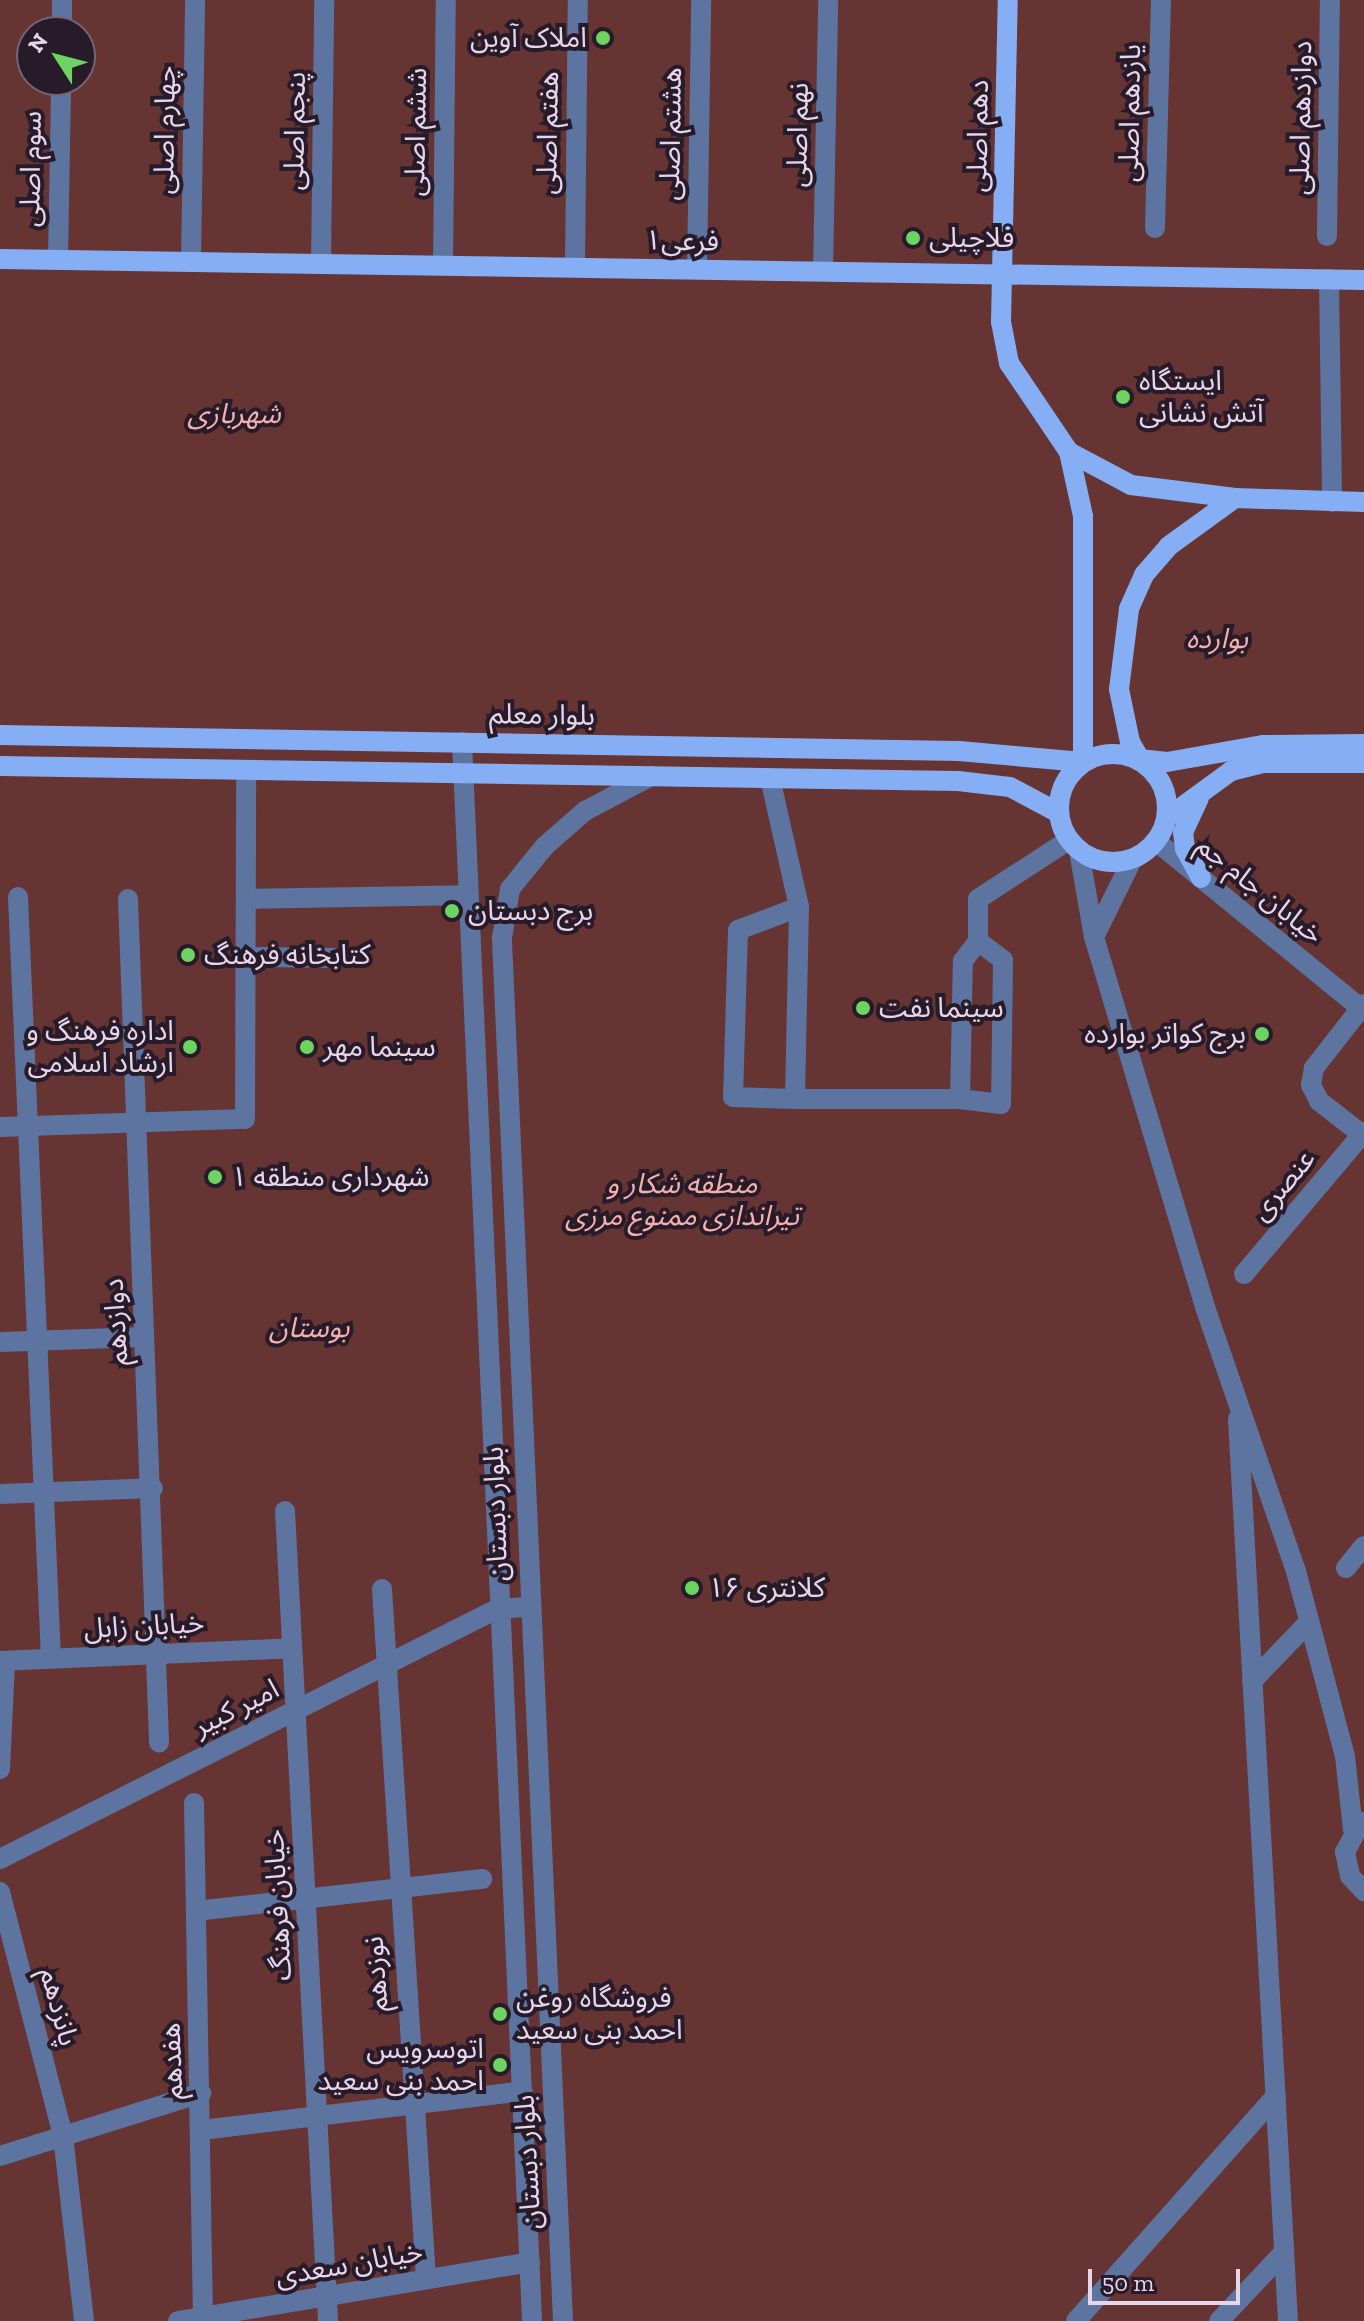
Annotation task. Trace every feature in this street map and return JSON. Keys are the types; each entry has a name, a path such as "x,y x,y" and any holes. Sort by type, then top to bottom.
{"main road":[{"name":"دهم اصلی","path":"1008,0 1001,322 1009,363 1069,452"},
{"name":"فرعی۱","path":"0,259 1364,280"},
{"path":"1069,452 1131,485 1235,498 1364,502"},
{"path":"1069,452 1083,516 1083,762"},
{"path":"1168,817 1164,789 1140,759 1123,726 1119,689 1129,609 1144,575 1169,546 1235,498"},
{"name":"بلوار معلم","path":"0,735 959,751 1083,762"},
{"path":"1059,813 1068,777 1083,762 1099,756 1193,761 1263,745 1364,744"},
{"path":"0,766 770,778 1010,787 1059,813 1074,846 1096,860 1132,860 1157,842 1168,817 1231,771 1262,763 1364,763"},
{"path":"1201,878 1185,849 1183,832 1189,813 1213,783"}],"street":[{"name":"چهارم اصلی","path":"191,261 195,0"},
{"name":"پنجم اصلی","path":"321,263 324,0"},
{"name":"ششم اصلی","path":"443,265 446,0"},
{"name":"هفتم اصلی","path":"575,267 578,0"},
{"name":"هشتم اصلی","path":"697,269 701,0"},
{"name":"نهم اصلی","path":"823,271 828,0"},
{"name":"یازدهم اصلی","path":"1155,228 1161,0"},
{"name":"دوازدهم اصلی","path":"1327,236 1330,0"},
{"name":"سوم اصلی","path":"58,260 61,96"},
{"path":"1329,279 1332,502"},
{"name":"بلوار دبستان","path":"462,742 497,1609 532,2321"},
{"path":"0,1127 245,1119 246,770"},
{"name":"بلوار دبستان","path":"563,2321 528,1607 502,938 510,889 545,846 585,811 651,776"},
{"path":"770,778 799,907 795,1099"},
{"name":"خیابان جام جم","path":"1157,842 1363,1008"},
{"path":"960,1099 963,961 978,941 978,899 1074,846 1094,937 1205,1307 1235,1384 1345,1756 1358,1825 1345,1852 1350,1876 1364,1891"},
{"path":"1094,937 1132,860"},
{"path":"246,899 468,895"},
{"path":"18,897 40,1341 51,1658"},
{"name":"دوازدهم","path":"128,899 144,1337 153,1488 159,1742"},
{"path":"799,907 738,930 733,1097 960,1099 1001,1104 1003,960 978,941"},
{"path":"245,957 335,958"},
{"path":"1363,1008 1314,1068 1311,1085 1319,1101 1363,1134"},
{"name":"عنصری","path":"1244,1274 1363,1134"},
{"path":"0,1342 144,1337"},
{"path":"1235,1384 1288,2321"},
{"path":"0,1494 153,1488"},
{"name":"خیابان فرهنگ","path":"285,1511 328,2321"},
{"path":"1346,1568 1364,1546"},
{"name":"نوزدهم","path":"382,1589 398,1890 426,2279"},
{"path":"497,1609 528,1607"},
{"name":"امیر کبیر","path":"0,1859 497,1609"},
{"path":"1252,1681 1308,1623"},
{"name":"خیابان زابل","path":"3,1661 292,1648"},
{"path":"0,1769 3,1661"},
{"name":"هفدهم","path":"194,1803 203,2319"},
{"path":"196,1911 482,1879"},
{"name":"پانزدهم","path":"0,1892 63,2136 84,2321"},
{"path":"202,2130 523,2091"},
{"path":"0,2156 201,2093"},
{"path":"1076,2321 1276,2096"},
{"path":"1219,2321 1284,2252"},
{"name":"خیابان سعدی","path":"178,2321 530,2262"}],"green space":[{"name":"منطقه شکار و تیراندازی ممنوع مرزی","path":"0,0 1364,0 1364,2321 0,2321"}],"place":[{"name":"املاک آوین","path":"603,38"},
{"name":"فلاچیلی","path":"913,238"},
{"name":"ایستگاه آتش نشانی","path":"1123,397"},
{"name":"برج دبستان","path":"452,911"},
{"name":"کتابخانه فرهنگ","path":"188,955"},
{"name":"سینما نفت","path":"863,1008"},
{"name":"برج کواتر بوارده","path":"1262,1034"},
{"name":"اداره فرهنگ و ارشاد اسلامی","path":"190,1047"},
{"name":"سینما مهر","path":"307,1047"},
{"name":"شهرداری منطقه ۱","path":"215,1177"},
{"name":"کلانتری ۱۶","path":"692,1588"},
{"name":"فروشگاه روغن احمد بنی سعید","path":"500,2014"},
{"name":"اتوسرویس احمد بنی سعید","path":"500,2065"}],"park label":[{"name":"شهربازی","path":"234,414"},
{"name":"بوارده","path":"1217,639"},
{"name":"بوستان","path":"309,1328"}]}
